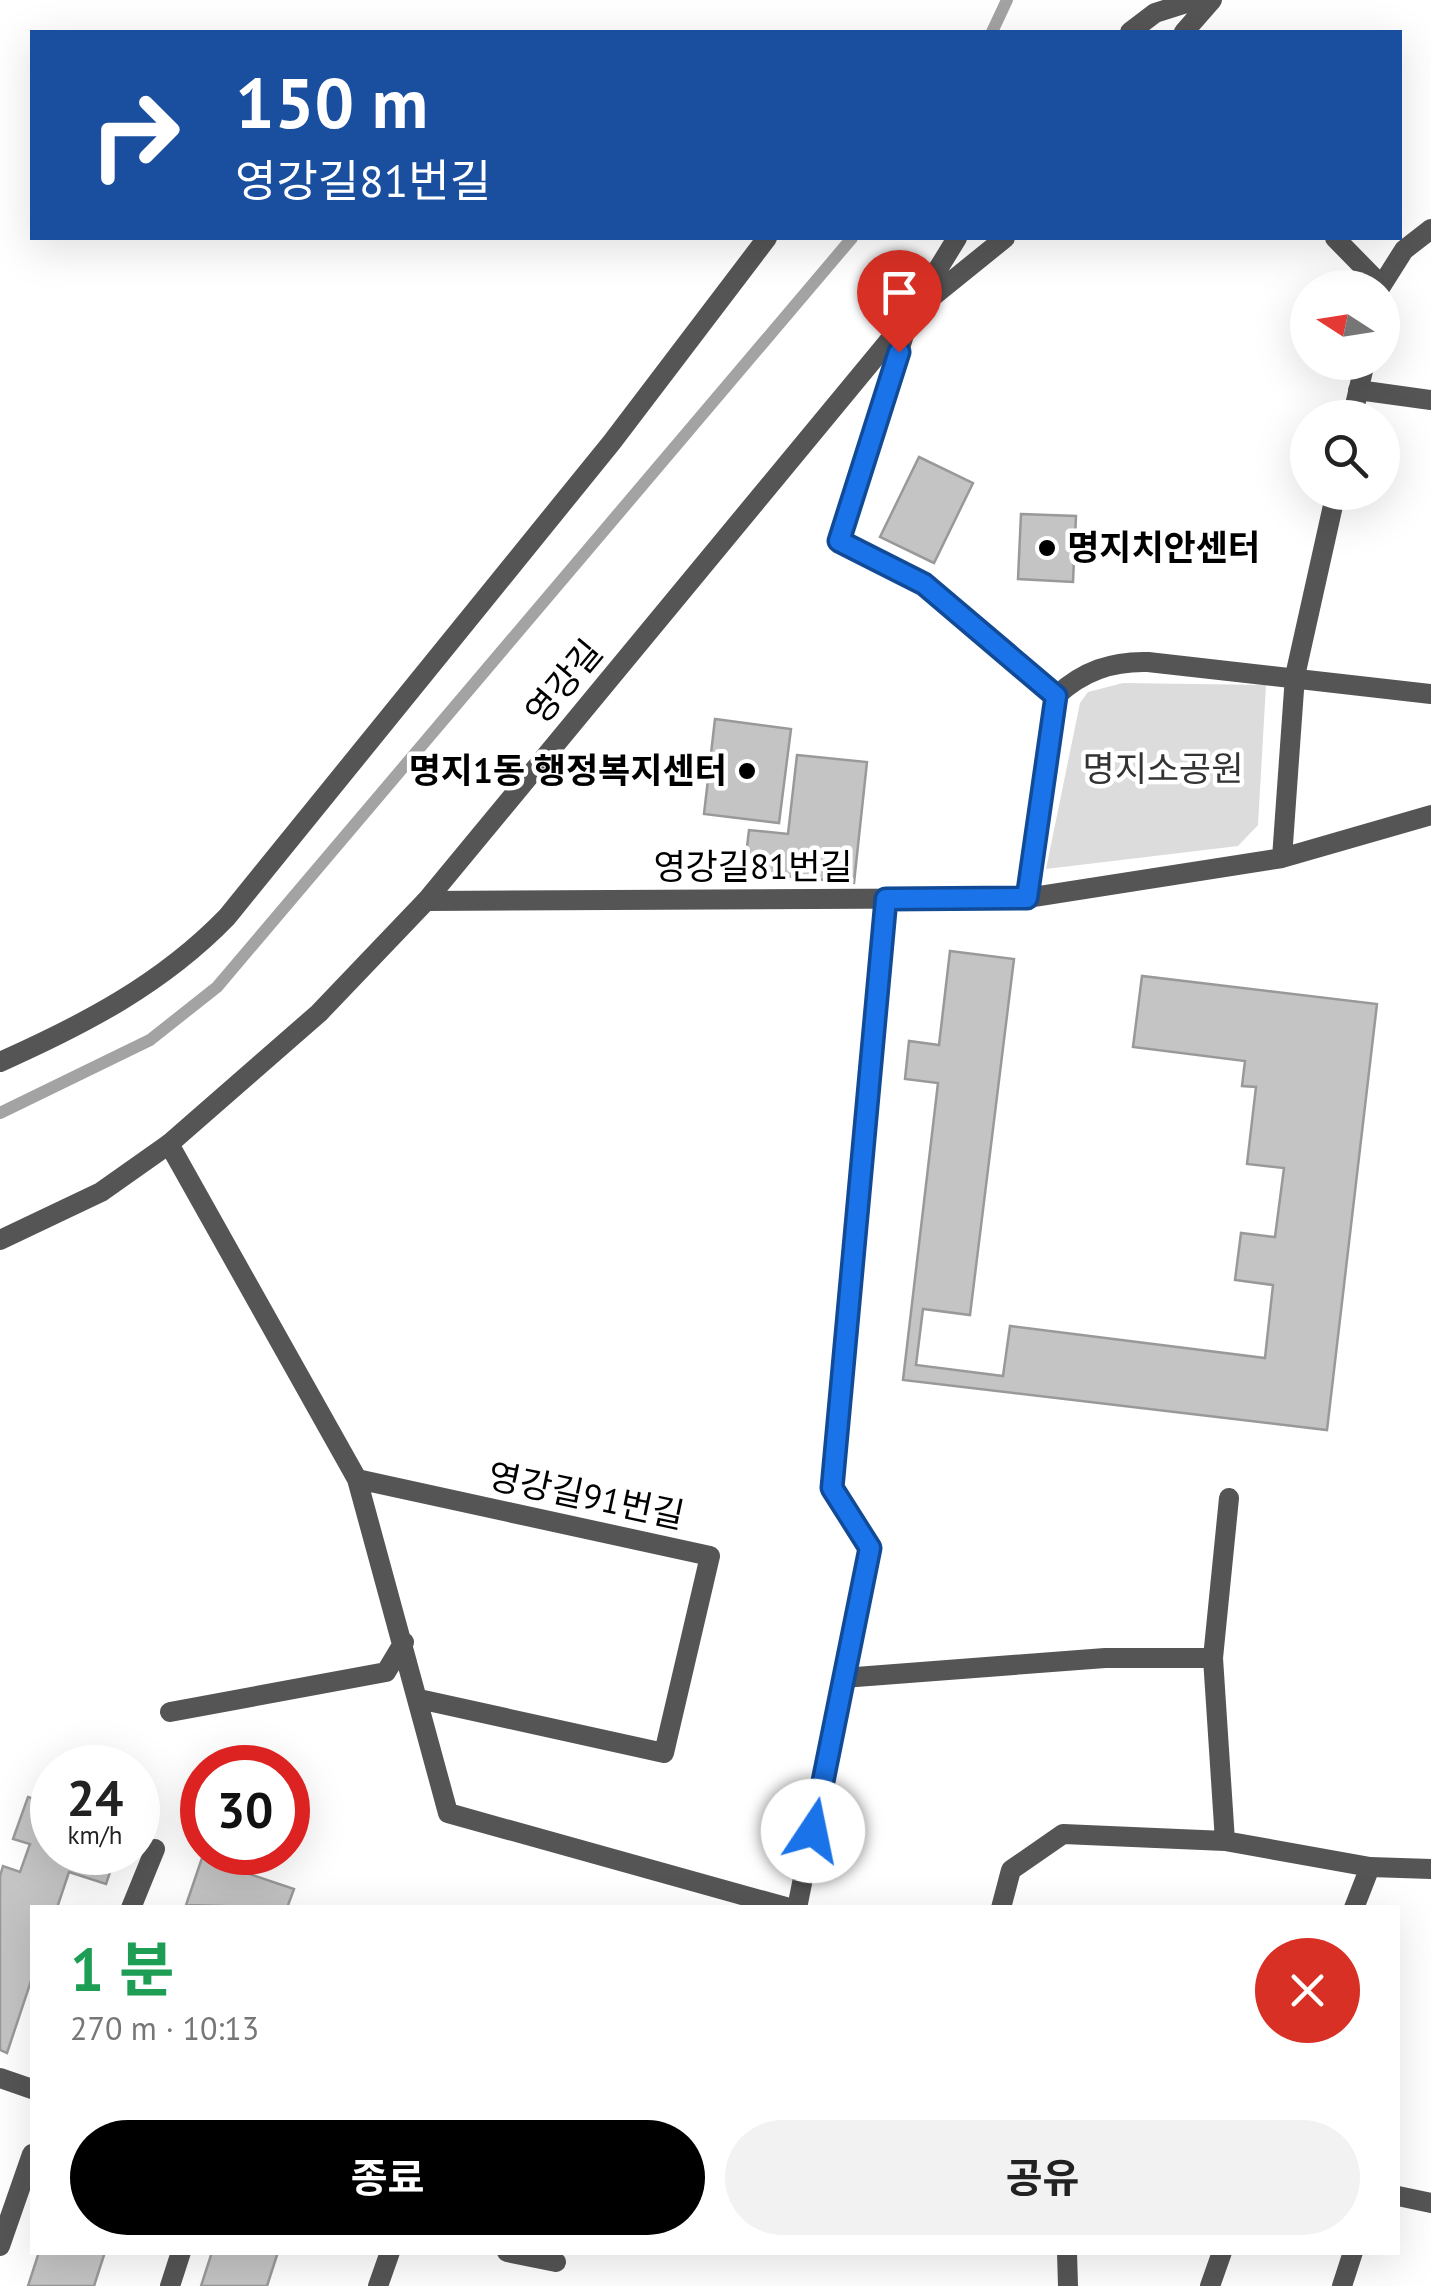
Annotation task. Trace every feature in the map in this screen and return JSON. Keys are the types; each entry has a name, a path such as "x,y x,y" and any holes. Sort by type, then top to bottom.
{"street":[{"path":"1133,30 1154,13 1196,0"},
{"path":"1186,30 1212,0"},
{"path":"1391,270 1412,241 1431,229"},
{"path":"0,1062 140,992 173,969 228,917 612,442 766,240"},
{"path":"956,240 911,314 839,541 924,584 1056,696"},
{"name":"영강길","path":"0,1240 100,1192 169,1144 319,1014 426,900 911,314 1003,240"},
{"path":"1337,240 1365,270"},
{"path":"1356,400 1360,380"},
{"path":"1358,390 1431,400"},
{"path":"1282,858 1295,676 1332,510"},
{"path":"1027,898 1056,696 1082,675 1126,662 1295,676 1431,694"},
{"name":"영강길81번길","path":"426,900 1027,898 1282,858 1431,815"},
{"path":"798,1905 870,1548 832,1488 886,899"},
{"path":"169,1144 357,1479 448,1813 778,1905"},
{"name":"영강길91번길","path":"357,1479 710,1556 664,1753 418,1699"},
{"path":"1226,1841 1214,1658 1229,1498"},
{"path":"170,1712 386,1672 404,1642"},
{"path":"844,1678 1105,1658 1214,1658"},
{"path":"1002,1905 1011,1870 1063,1834 1226,1841 1370,1867 1431,1869"},
{"path":"1355,1905 1370,1867"},
{"path":"131,1905 143,1875"},
{"path":"0,2078 30,2088"},
{"path":"0,2246 30,2160"},
{"path":"1400,2196 1431,2203"},
{"path":"170,2286 180,2255"},
{"path":"378,2286 389,2255"},
{"path":"522,2255 556,2262"},
{"path":"1067,2255 1068,2286"},
{"path":"1210,2286 1221,2255"},
{"path":"1342,2286 1352,2255"}],"green space":[{"name":"명지소공원","path":"1123,683 1266,685 1258,825 1238,846 1046,869 1080,703 1088,692"}],"building":[{"path":"919,457 973,483 934,563 880,537"},
{"name":"명지치안센터","path":"1021,514 1076,516 1073,582 1018,579"},
{"name":"명지1동 행정복지센터","path":"715,719 791,729 779,823 704,814"},
{"path":"797,755 867,762 854,883 744,872 749,830 788,834"},
{"path":"950,951 1014,959 970,1315 923,1309 916,1365 1003,1376 1010,1326 1265,1358 1273,1285 1235,1280 1241,1233 1275,1237 1284,1168 1247,1164 1256,1087 1242,1086 1245,1061 1133,1047 1142,976 1377,1004 1327,1430 903,1380 938,1083 905,1079 909,1041 939,1045"},
{"path":"28,1797 30,1798 30,1844 13,1839"},
{"path":"30,1844 30,1875 68,1875 58,1905 30,1905 30,1984 7,2053 0,2050 0,1876 3,1866 20,1872"},
{"path":"78,1875 109,1875 106,1884"},
{"path":"196,1875 252,1875 294,1889 288,1905 186,1905"},
{"path":"38,2255 104,2255 94,2286 28,2286"},
{"path":"211,2255 277,2255 267,2286 201,2286"}],"waterway":[{"path":"993,30 1007,0"},
{"path":"0,1113 150,1040 217,987 850,240"}],"place":[{"name":"명지치안센터","path":"1047,548"},
{"name":"명지1동 행정복지센터","path":"747,771"}],"route":[{"path":"813,1831 870,1548 832,1488 886,899 1027,898 1056,696 924,584 839,541 899,352"}]}
